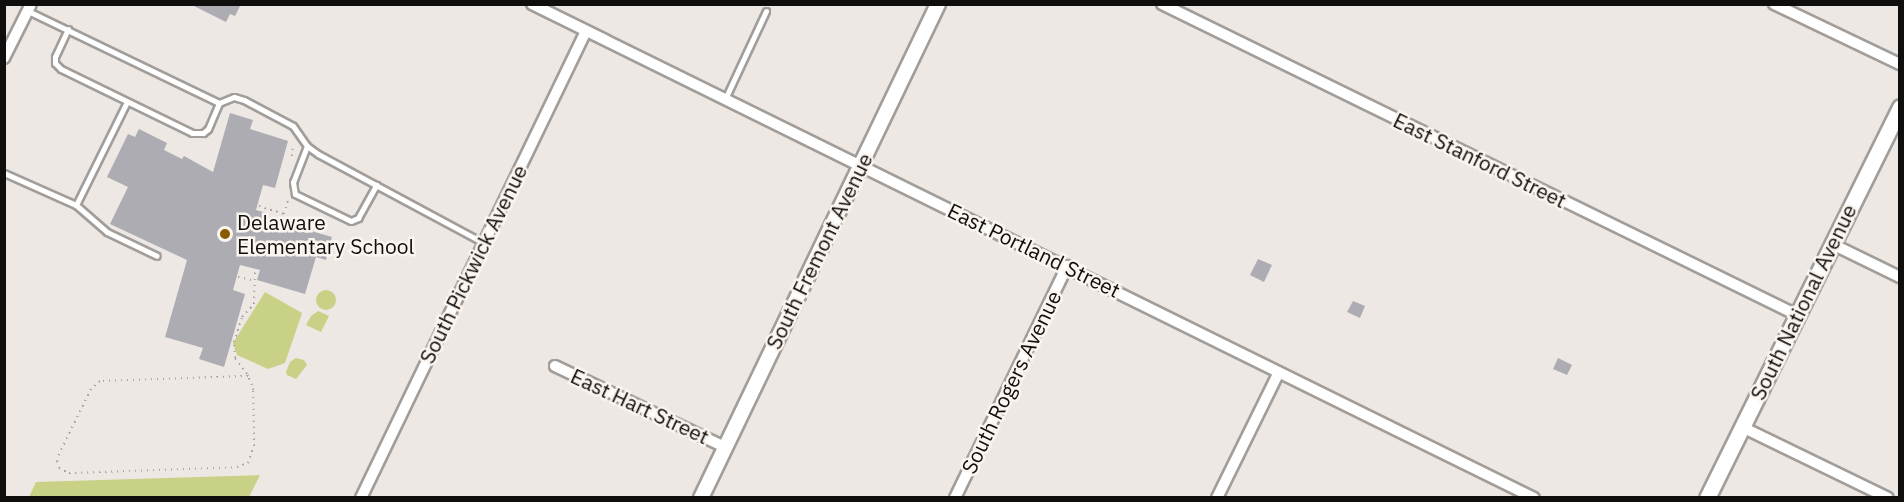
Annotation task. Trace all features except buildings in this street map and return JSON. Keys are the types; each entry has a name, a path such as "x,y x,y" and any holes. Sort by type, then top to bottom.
{"main road":[{"name":"South National Avenue","path":"1707,498 1899,107"}],"street":[{"name":"East Portland Street","path":"532,4 1534,498"},
{"name":"South Fremont Avenue","path":"701,498 938,4"},
{"name":"East Stanford Street","path":"1162,4 1797,315"},
{"path":"1774,4 1899,64"},
{"path":"4,58 29,8"},
{"name":"South Pickwick Avenue","path":"361,498 586,31"},
{"path":"1832,244 1899,277"},
{"name":"South Rogers Avenue","path":"955,498 1067,266"},
{"name":"East Hart Street","path":"555,366 725,447"},
{"path":"1217,498 1280,372"},
{"path":"1742,427 1888,498"}],"lane":[{"path":"29,8 219,103"},
{"path":"725,99 766,11"},
{"path":"68,28 55,63 61,69 192,133 203,133 208,129 219,103 234,97 244,100 293,126 307,146 484,243"},
{"path":"76,205 127,102"},
{"path":"307,146 293,182 295,194 351,221 358,218 375,185"},
{"path":"4,172 76,205 107,232 158,256"}],"path":[{"path":"248,376 100,381 92,388 59,454 57,461 59,468 69,473 245,466 251,460 254,446 254,390 248,376 235,358 234,342 242,317 254,304 255,271"},
{"path":"238,277 255,281"}],"green space":[{"path":"326,290 333,293 336,300 333,307 326,310 319,307 316,300 319,293"},
{"path":"265,292 302,313 285,363 268,369 237,355 233,343"},
{"path":"318,311 329,316 321,332 306,325 311,316"},
{"path":"296,358 304,360 307,365 296,379 287,375 286,372 290,362"},
{"path":"260,475 249,497 29,497 36,482"}],"place":[{"name":"Delaware Elementary School","path":"225,234"}]}
